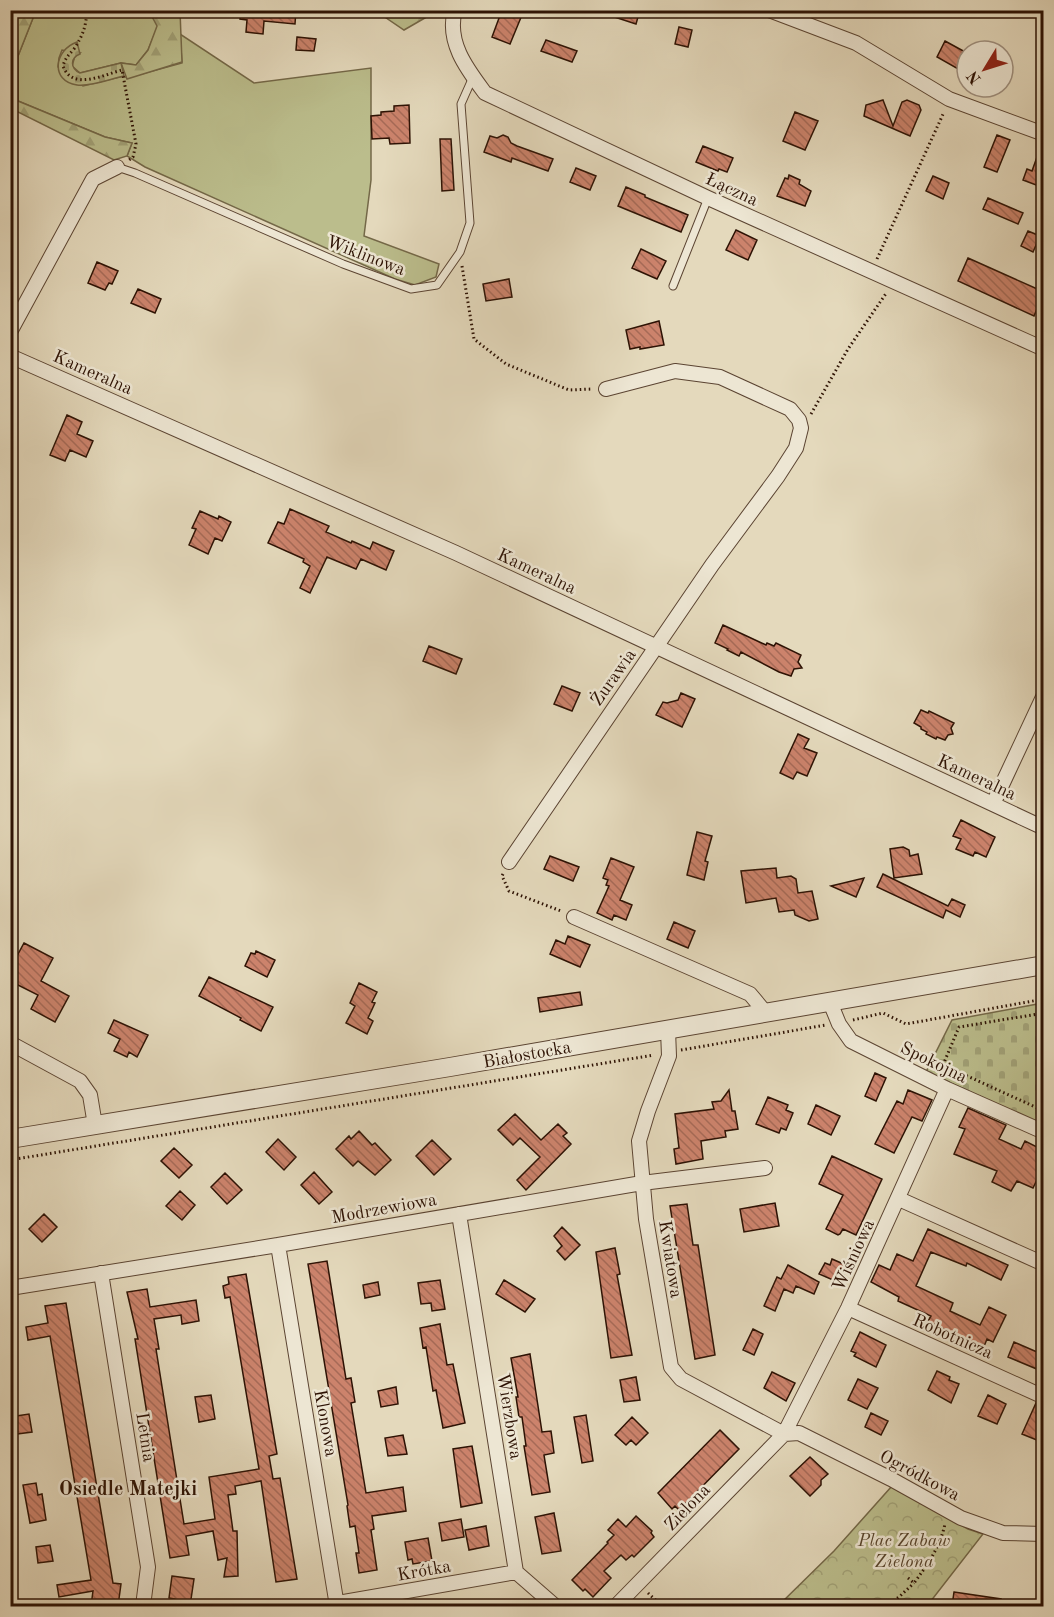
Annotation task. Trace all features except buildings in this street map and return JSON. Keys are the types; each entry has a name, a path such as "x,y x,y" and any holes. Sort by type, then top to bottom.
{"street":[{"path":"769,10 856,43 949,99 1044,135"},
{"name":"Łączna","path":"454,13 454,41 467,69 485,93 708,198 1044,349"},
{"path":"10,332 93,179 117,167"},
{"name":"Kameralna","path":"10,356 445,548 1044,828"},
{"path":"606,389 675,371 720,377 790,409 799,420 801,428"},
{"name":"Żurawia","path":"509,862 712,565 790,457 796,448 801,428"},
{"path":"993,804 1044,695"},
{"path":"574,917 750,994 765,1012"},
{"name":"Białostocka","path":"10,1139 1044,965"},
{"name":"Spokojna","path":"830,1002 839,1024 851,1041 947,1089 1044,1132"},
{"name":"Kwiatowa","path":"668,1030 669,1052 639,1141 646,1219 671,1367 681,1380 784,1434"},
{"path":"10,1042 80,1081 90,1095 95,1125"},
{"name":"Wiśniowa","path":"784,1434 848,1308 947,1089"},
{"name":"Modrzewiowa","path":"10,1288 642,1183 765,1168"},
{"path":"898,1199 1044,1264"},
{"name":"Wierzbowa","path":"459,1214 516,1572"},
{"name":"Klonowa","path":"278,1245 338,1605"},
{"name":"Letnia","path":"101,1273 148,1567 143,1606"},
{"name":"Robotnicza","path":"848,1308 1044,1397"},
{"name":"Ogródkowa","path":"784,1434 799,1433 891,1479 961,1518 1003,1533 1044,1534"},
{"name":"Zielona","path":"616,1606 784,1434"},
{"path":"516,1572 555,1606"},
{"name":"Krótka","path":"338,1605 516,1572"}],"lane":[{"name":"Wiklinowa","path":"117,167 343,264 411,289 438,285 460,252 470,223 461,104 473,77"},
{"path":"673,286 708,198"}],"path":[{"path":"87,10 86,27 73,50 64,59 63,66 69,76 78,80 122,70 136,144 134,157 117,167"},
{"path":"871,271 949,99"},
{"path":"460,252 474,339 506,364 569,390 606,389"},
{"path":"801,428 894,281"},
{"path":"509,862 502,876 510,891 574,917"},
{"path":"10,1160 839,1024 883,1013 906,1024 1044,999"},
{"path":"1044,1013 959,1028 943,1065 1044,1111"},
{"path":"886,1606 914,1583 930,1561 942,1538 948,1511"},
{"path":"908,1578 914,1583"},
{"path":"638,1584 662,1606"}],"green space":[{"path":"102,10 149,10 158,26 148,50 136,65 121,63 80,73 72,66 75,56 80,53 62,50 58,67 83,86 124,76 127,78 182,63 180,34 254,83 371,68 371,180 364,236 439,264 436,277 415,285 395,279 145,167 127,156 132,143 105,137 18,101 18,56 35,13 66,14"},
{"path":"437,10 404,30 376,11"},
{"path":"10,11 102,11 66,14 35,13 18,56 11,57"},
{"path":"149,11 180,11 182,62 127,79 121,63 136,65 148,50 157,26"},
{"path":"77,42 80,54 74,58 72,63 77,71 80,73 121,63 124,76 88,85 77,85 62,78 58,65 60,58 69,46"},
{"path":"18,101 105,137 132,143 127,156 114,160 12,109"},
{"path":"1043,1003 1043,1125 926,1072 952,1020"},
{"name":"Plac Zabaw Zielona","path":"892,1486 968,1529 983,1534 927,1606 778,1606 834,1551"}],"district":[{"name":"Osiedle Matejki","path":"128,1488"}]}
